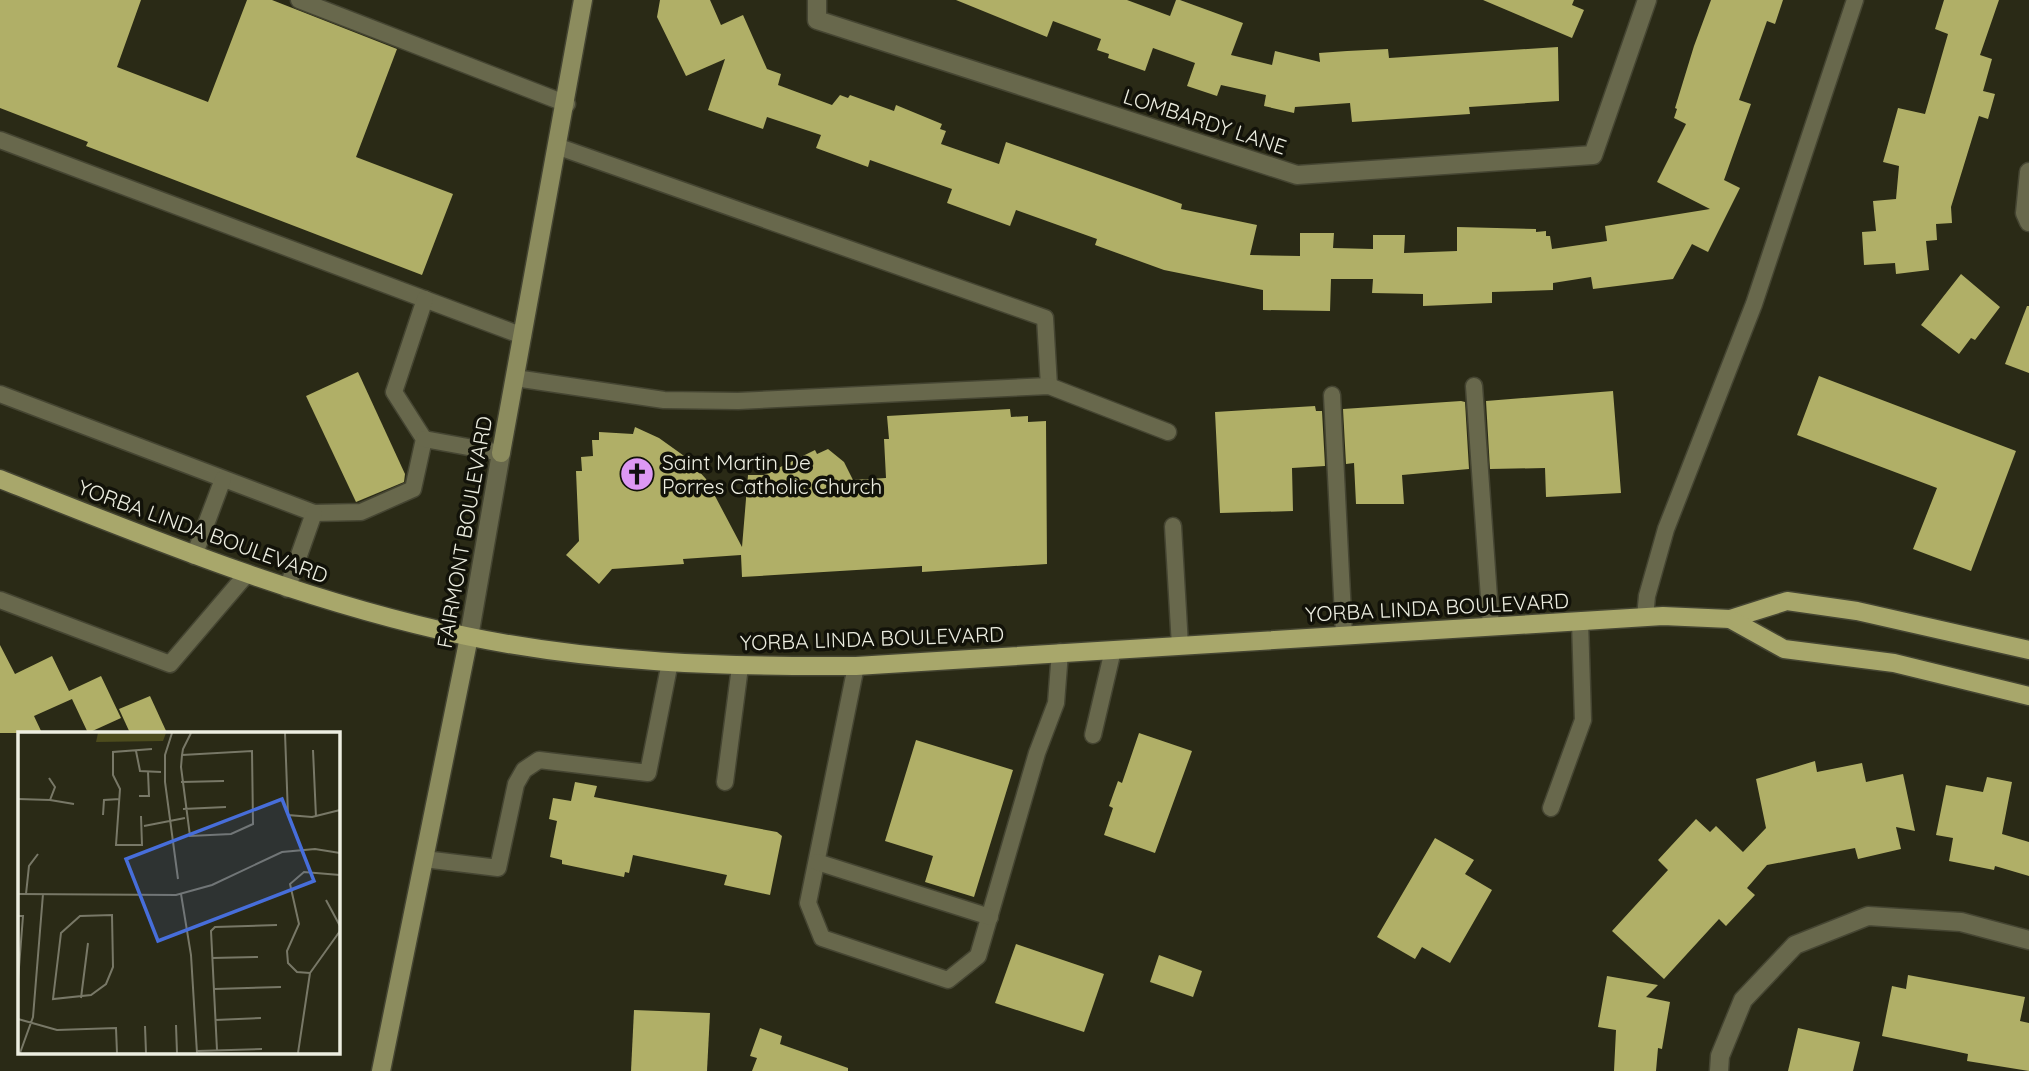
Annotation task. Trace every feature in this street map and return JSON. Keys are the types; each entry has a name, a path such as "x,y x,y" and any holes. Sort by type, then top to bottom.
{"main road":[{"name":"FAIRMONT BOULEVARD","path":"501,453 567,104 583,0"},
{"name":"YORBA LINDA BOULEVARD","path":"0,480 194,556 287,589 469,637 594,656 740,667 856,666 1645,617 1730,620 1787,601 1857,611 2029,650"},
{"name":"YORBA LINDA BOULEVARD","path":"1730,620 1784,649 1894,663 2029,696"},
{"name":"FAIRMONT BOULEVARD","path":"380,1071 469,637"}],"street":[{"name":"LOMBARDY LANE","path":"817,0 817,20 1297,175 1593,155 1647,0"},
{"path":"2027,218 2029,172"},
{"name":"FAIRMONT BOULEVARD","path":"469,637 501,453"},
{"path":"1719,1071 1720,1056 1743,1000 1795,945 1868,916 1961,922 2029,940"}],"lane":[{"path":"299,0 567,104"},
{"path":"1645,617 1647,596 1666,529 1754,304 1855,0"},
{"path":"0,140 523,336"},
{"path":"559,147 1045,318 1049,386"},
{"path":"0,394 314,513 361,512 413,489 424,439 394,392 425,299"},
{"path":"515,378 664,400 738,401 1049,386 1168,432"},
{"path":"1474,386 1491,626"},
{"path":"1332,395 1345,635"},
{"path":"424,439 501,453"},
{"path":"194,556 223,479"},
{"path":"287,589 314,513"},
{"path":"1173,526 1180,646"},
{"path":"0,600 170,664 246,575"},
{"path":"1551,808 1583,720 1580,621"},
{"path":"1093,736 1113,650"},
{"path":"856,666 808,903 822,938 948,979 978,956 1037,753 1056,703 1060,652"},
{"path":"424,859 498,868 516,784 524,770 540,760 648,773 670,662"},
{"path":"725,782 740,667"},
{"path":"817,862 990,917"}],"building":[{"path":"0,0 141,0 117,67 208,102 247,0 272,0 397,49 356,157 453,194 422,275 86,146 88,142 0,108"},
{"path":"660,0 710,0 721,25 743,15 767,69 781,74 778,85 832,105 840,95 848,98 850,95 894,111 896,105 942,124 940,129 946,131 941,144 999,164 1006,142 1182,204 1181,209 1257,225 1250,255 1300,256 1300,233 1334,233 1333,248 1373,249 1373,235 1405,235 1404,253 1457,251 1457,227 1536,229 1536,232 1546,231 1546,236 1550,236 1552,249 1607,241 1605,226 1710,209 1657,182 1686,124 1674,118 1675,108 1694,46 1711,0 1783,0 1775,24 1767,21 1739,100 1751,104 1724,180 1740,188 1708,252 1692,244 1673,279 1593,289 1591,277 1553,283 1553,290 1492,292 1492,303 1423,306 1423,294 1372,293 1373,279 1331,279 1330,311 1263,310 1263,290 1164,270 1095,245 1097,239 1016,210 1010,226 947,203 952,189 870,160 868,167 816,148 821,135 767,117 763,129 708,110 725,59 686,76 657,17"},
{"path":"956,0 1127,0 1170,16 1176,0 1180,0 1243,23 1231,55 1272,65 1275,51 1320,62 1319,53 1347,51 1388,49 1389,58 1558,47 1559,101 1469,107 1470,114 1352,122 1350,103 1295,107 1294,113 1264,106 1266,95 1221,85 1217,96 1187,86 1195,63 1153,48 1145,71 1108,58 1109,54 1097,50 1101,39 1053,21 1047,37"},
{"path":"1483,0 1574,0 1572,5 1584,10 1572,38"},
{"path":"1944,0 1999,0 1980,55 1992,59 1983,91 1995,94 1988,119 1979,116 1951,207 1952,223 1936,224 1937,240 1926,241 1929,270 1896,274 1895,263 1864,265 1862,232 1876,231 1873,201 1896,199 1899,166 1883,162 1898,108 1925,114 1948,34 1935,29"},
{"path":"1961,274 2000,307 1975,340 1971,338 1959,354 1921,325"},
{"path":"2029,306 2029,373 2005,364"},
{"path":"358,372 405,474 404,482 356,502 306,396"},
{"path":"1819,376 2016,451 1971,571 1913,549 1937,488 1797,435"},
{"path":"1613,391 1621,493 1546,497 1545,468 1490,469 1486,401"},
{"path":"1465,402 1469,469 1402,475 1404,504 1356,504 1354,463 1346,464 1343,409"},
{"path":"1315,406 1316,411 1322,411 1325,466 1292,468 1293,511 1220,513 1215,412"},
{"path":"1010,409 1011,417 1028,416 1028,422 1046,421 1047,564 922,572 922,566 742,577 741,555 683,559 684,564 612,569 599,584 566,555 579,541 576,471 582,471 581,457 593,456 592,440 599,440 599,432 633,434 635,427 659,438 687,458 706,479 742,547 748,475 764,475 815,450 817,454 828,449 844,462 853,480 886,478 884,439 889,439 887,416"},
{"path":"0,645 15,674 52,656 69,691 101,676 121,718 88,732 72,699 34,716 42,732 0,733"},
{"path":"150,696 167,732 130,732 119,709"},
{"path":"1139,733 1192,751 1155,853 1104,835 1113,808 1109,806 1118,781 1122,783"},
{"path":"916,740 1013,770 974,897 925,882 933,856 885,841"},
{"path":"1815,761 1817,772 1862,763 1866,782 1903,774 1915,831 1896,827 1901,849 1858,859 1855,848 1767,865 1747,888 1755,895 1726,926 1719,919 1664,979 1612,931 1668,870 1658,860 1696,819 1710,832 1716,826 1743,852 1766,828 1756,779"},
{"path":"1987,777 2012,782 2002,834 2029,842 2029,876 1995,866 1994,870 1949,861 1953,838 1936,835 1946,785 1983,792"},
{"path":"575,782 597,786 594,797 777,832 782,836 770,895 724,885 727,875 633,855 629,873 625,872 624,877 562,864 562,860 550,857 557,821 549,819 553,798 571,801"},
{"path":"1435,838 1474,860 1465,874 1492,890 1450,963 1422,947 1415,959 1377,937"},
{"path":"1016,944 1104,974 1084,1032 995,1003"},
{"path":"1159,955 1202,971 1193,997 1150,982"},
{"path":"1908,975 2025,997 2020,1021 2029,1023 2029,1071 1967,1061 1968,1054 1882,1036 1892,986 1906,989"},
{"path":"1607,976 1658,985 1646,997 1670,1002 1662,1049 1658,1048 1656,1071 1614,1071 1616,1030 1598,1027"},
{"path":"634,1010 710,1013 707,1071 631,1071"},
{"path":"760,1028 782,1036 780,1044 848,1068 848,1071 752,1071 757,1058 750,1056"},
{"path":"1798,1028 1860,1042 1853,1071 1788,1071"}],"place":[{"name":"Saint Martin De Porres Catholic Church","path":"637,474"}]}
